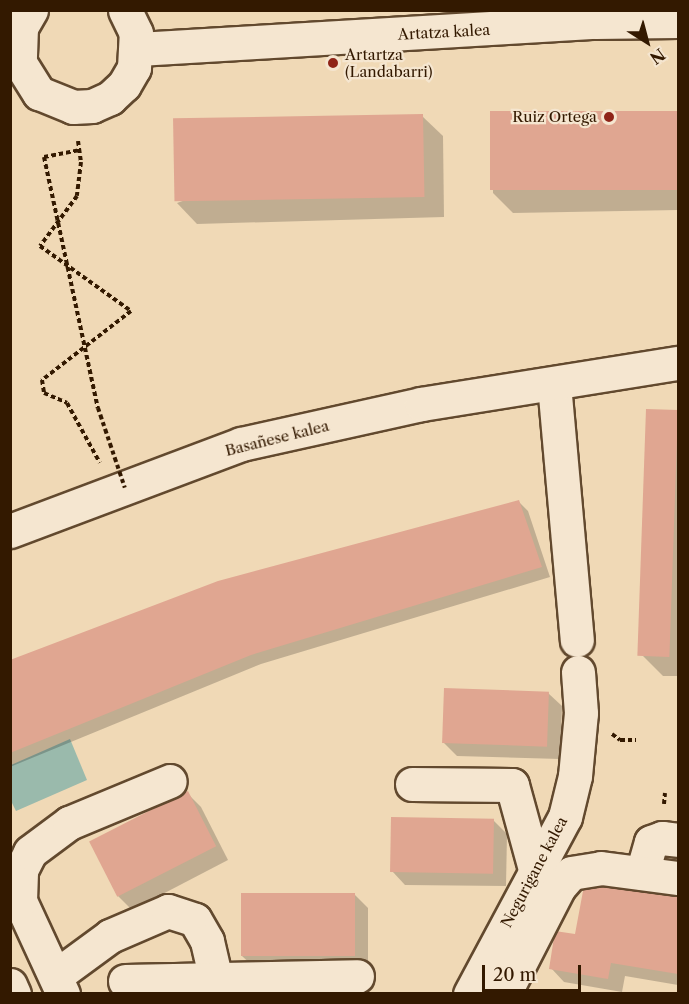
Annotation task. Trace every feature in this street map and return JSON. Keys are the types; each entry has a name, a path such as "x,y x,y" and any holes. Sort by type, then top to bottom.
{"street":[{"path":"31,10 21,27 15,63 39,93 73,107 110,98 124,85 134,68 138,50 136,33 125,10"},
{"name":"Artatza kalea","path":"138,50 594,16 678,21"},
{"name":"Basañese kalea","path":"10,531 241,444 421,404 678,363"},
{"name":"Negurigane kalea","path":"470,993 565,817 575,776 581,714 578,656 554,384"},
{"path":"170,781 69,823 30,852 18,877 20,901 60,984 110,936 168,911 195,920 207,942 215,977"},
{"path":"412,784 512,785 535,869"},
{"path":"642,873 651,842 662,838 678,840"},
{"path":"504,993 559,887 571,873 586,867 678,878"},
{"path":"125,981 215,977 357,976"},
{"path":"10,985 14,993"}],"path":[{"path":"73,107 79,150 77,196 40,246 131,311 42,380 44,393 67,403 120,490"},
{"path":"79,150 44,157 98,408 120,490"},
{"path":"609,729 620,740 636,740"}],"shaded area":[{"path":"70,739 87,780 16,811 11,801 11,765"}],"building":[{"path":"490,111 678,111 678,190 490,190"},
{"path":"423,114 424,197 174,201 173,118"},
{"path":"646,409 678,410 669,657 637,656"},
{"path":"519,500 542,567 251,655 10,753 10,660 218,581"},
{"path":"444,688 549,692 547,747 442,743"},
{"path":"188,791 216,846 117,897 89,841"},
{"path":"391,817 494,819 493,874 390,872"},
{"path":"586,875 678,890 678,974 611,963 608,979 549,969 555,931 575,934"},
{"path":"241,893 355,893 355,956 241,956"}],"place":[{"name":"Artartza (Landabarri)","path":"333,63"},
{"name":"Ruiz Ortega","path":"609,117"}]}
